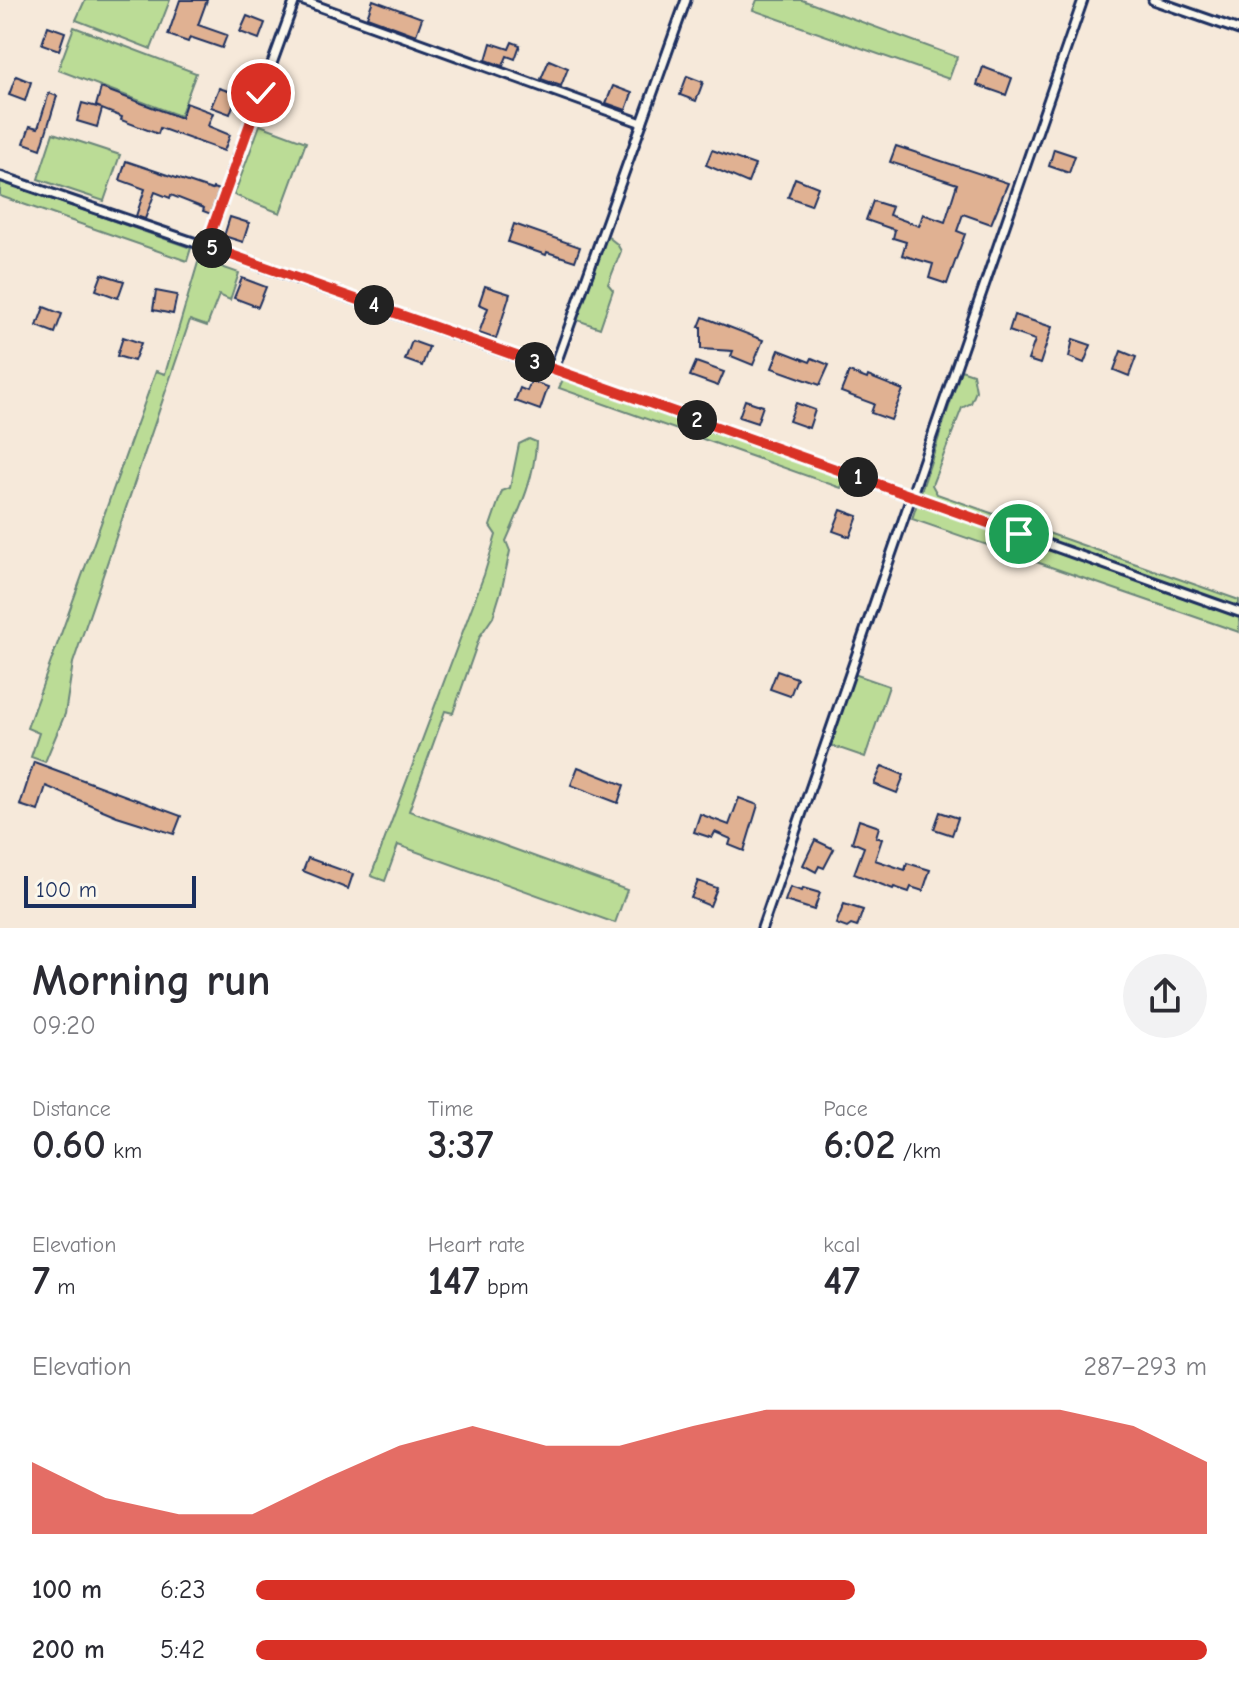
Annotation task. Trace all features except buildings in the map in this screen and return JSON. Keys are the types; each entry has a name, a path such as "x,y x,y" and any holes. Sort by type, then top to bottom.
{"lane":[{"path":"206,246 298,0 642,123"},
{"path":"554,369 686,0"},
{"path":"762,928 1083,0"},
{"path":"1153,0 1239,30"},
{"path":"0,176 1239,612"}],"green space":[{"path":"85,0 170,0 151,49 76,20"},
{"path":"757,0 802,0 957,57 949,79 753,10"},
{"path":"74,27 196,73 180,116 58,70"},
{"path":"260,125 306,142 280,213 234,195"},
{"path":"53,133 120,155 104,201 38,179"},
{"path":"0,181 191,248 187,261 0,196"},
{"path":"607,236 621,251 608,284 613,290 600,328 577,320"},
{"path":"199,259 239,273 230,300 219,295 207,326 190,320 73,663 65,714 45,762 31,757 39,733 27,728 156,371 165,374"},
{"path":"961,370 973,374 976,391 971,403 962,408 932,485 937,494 1239,600 1239,632 912,519"},
{"path":"564,377 845,477 841,488 559,388"},
{"path":"529,439 536,442 533,468 506,541 510,551 493,617 480,636 453,713 445,711 409,811 627,890 615,923 398,845 385,881 371,876 484,575 496,535 490,526 502,491 510,488 519,444"},
{"path":"854,674 889,686 865,757 830,745"}],"route":[{"path":"261,93 206,246 1019,534"}]}
